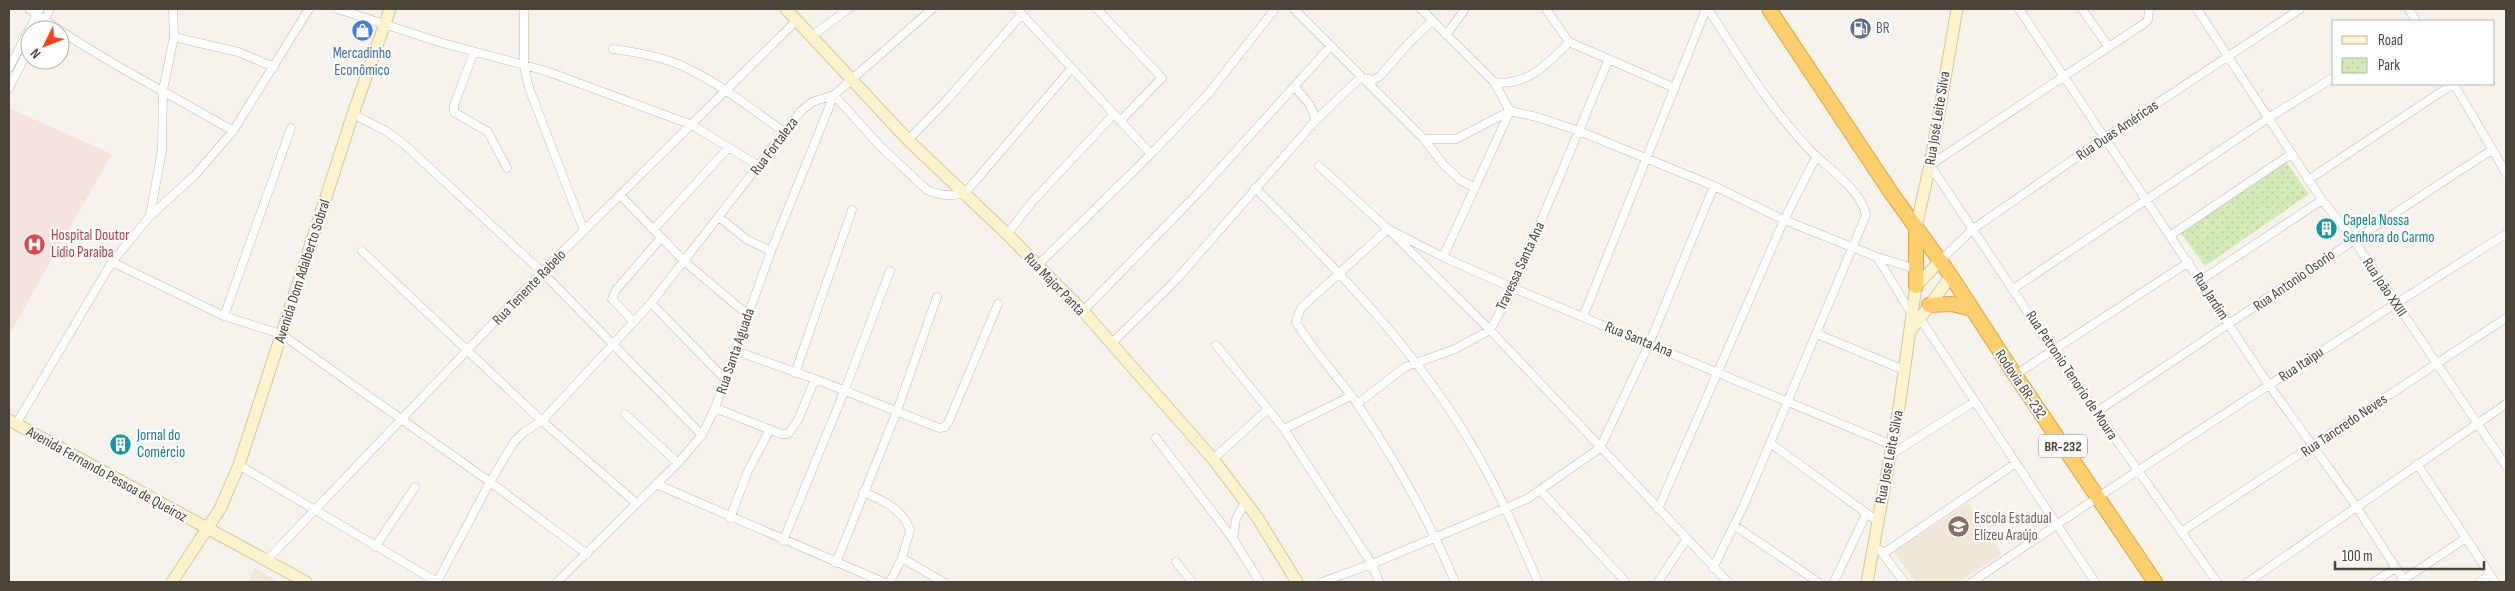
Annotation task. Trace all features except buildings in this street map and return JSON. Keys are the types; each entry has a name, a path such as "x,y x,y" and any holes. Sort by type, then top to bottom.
{"highway":[{"name":"BR-232","path":"1769,9 1972,309"},
{"path":"1916,227 1916,286"},
{"path":"1929,304 1952,304 1972,309"},
{"name":"Rodovia BR-232","path":"1972,309 2155,582"}],"street":[{"path":"29,9 39,12 45,19 118,67 163,90 232,131"},
{"path":"45,19 50,9"},
{"path":"150,216 162,150 163,90 174,37 173,9"},
{"path":"13,422 112,262 150,216 195,175 232,131 309,9"},
{"path":"338,9 474,52 546,71 692,126 758,166"},
{"name":"Avenida Dom Adalberto Sobral","path":"172,582 220,508 239,465 353,114 390,9"},
{"path":"524,9 524,66 529,88 584,231"},
{"name":"Rua Major Panta","path":"786,9 908,140 1007,234 1083,311 1213,459 1262,524 1297,582"},
{"path":"812,36 848,9"},
{"path":"932,9 834,95 880,146 927,190 936,194 958,196 965,193 1071,69"},
{"path":"1097,9 1162,78 1120,121"},
{"path":"1038,265 1151,154 1208,94 1275,9"},
{"path":"1294,9 1424,139 1443,164 1460,180 1475,188"},
{"path":"1421,9 1494,82 1510,112"},
{"path":"1446,35 1465,9"},
{"path":"1546,9 1569,42 1608,61 1675,88"},
{"path":"1583,317 1707,9"},
{"path":"1707,9 1775,111 1816,157 1850,189 1864,207 1866,215 1735,526 1713,568"},
{"name":"Rua José Leite Silva","path":"1916,227 1930,165 1957,9"},
{"name":"Rua Jardim","path":"2020,9 2269,385 2356,506 2394,569 2404,581"},
{"path":"2082,9 2108,46"},
{"path":"1930,165 2142,25 2148,20 2149,9"},
{"name":"Rua João XXIII","path":"2197,9 2308,180 2353,239 2479,423 2506,466"},
{"name":"Rua Duas Américas","path":"1940,261 1973,229 2106,137 2300,9"},
{"path":"2409,9 2415,20"},
{"path":"908,140 946,102 1020,11 1071,69 1151,154"},
{"path":"9,68 39,12"},
{"name":"Rua Tenente Rabelo","path":"267,560 314,508 542,272 692,126 725,90 797,20"},
{"path":"1361,77 1374,80 1380,76 1409,43 1432,21"},
{"path":"174,37 238,52 274,67"},
{"path":"1494,82 1511,84 1540,70 1569,42"},
{"path":"1083,311 1197,194 1330,47"},
{"path":"613,49 659,57 674,62 725,90 783,132"},
{"path":"474,52 454,104 454,112 488,132 507,168"},
{"name":"Travessa Santa Ana","path":"1490,330 1513,288 1608,61"},
{"path":"9,88 20,67"},
{"path":"1111,344 1176,280 1316,120 1361,77"},
{"path":"2013,289 2267,119 2332,78"},
{"path":"2308,180 2451,85"},
{"path":"2454,85 2506,173"},
{"path":"1295,87 1310,105 1316,120"},
{"name":"Rua Fortaleza","path":"437,582 490,482 514,442 524,432 542,421 651,303 719,218 793,118 812,102 834,95"},
{"name":"Rua Santa Aguada","path":"557,582 678,463 702,435 715,408 771,251 834,95"},
{"path":"1424,139 1456,139 1510,112 1537,117 1579,131 1714,186 1784,220 1877,257 1916,270"},
{"path":"1443,257 1510,112"},
{"path":"353,114 386,131 405,145 542,272 702,435"},
{"path":"1007,234 1033,200 1114,114"},
{"path":"224,316 291,128"},
{"path":"654,229 728,148"},
{"name":"Rua Antonio Osorio","path":"2096,412 2230,324 2353,239 2492,150"},
{"path":"2171,235 2291,154"},
{"path":"1658,509 1784,220 1816,157"},
{"name":"Rua Petronio Tenorio de Moura","path":"1930,165 2054,352 2217,582"},
{"path":"1319,166 1388,229 1490,330 1686,540 1728,582"},
{"path":"1322,582 1372,564 1506,508 1541,491 1600,448 1650,344 1714,186"},
{"path":"1255,188 1340,272 1415,362 1470,442 1506,508 1538,582"},
{"path":"621,196 685,262 748,316"},
{"path":"2201,280 2322,200"},
{"path":"795,372 852,210"},
{"path":"719,218 746,239 771,251"},
{"path":"1388,229 1298,311 1296,322 1303,334 1357,404 1390,455 1436,538 1456,582"},
{"name":"Rua Santa Ana","path":"1388,229 1443,257 1513,288 1718,372 1891,450"},
{"name":"Rua Itaipu","path":"1972,582 2137,470 2506,234"},
{"path":"634,322 612,299 616,290 661,238"},
{"path":"362,251 542,421 636,503"},
{"path":"1877,257 2095,582"},
{"path":"1916,286 1940,261"},
{"path":"112,262 224,316 281,334 490,482 587,554"},
{"path":"2015,375 2054,352 2189,262"},
{"path":"783,541 844,392 890,271"},
{"name":"Rua Jose Leite Silva","path":"1915,315 1929,304 1951,276"},
{"name":"Rua Jose Leite Silva","path":"1867,582 1874,545 1871,517 1891,450 1915,315 1916,286"},
{"path":"836,563 897,411 938,297"},
{"path":"651,303 725,379"},
{"path":"736,352 815,379 939,428 945,426 949,421 998,304"},
{"name":"Rua Tancredo Neves","path":"2182,532 2506,318"},
{"path":"1357,404 1415,362 1455,349 1490,330"},
{"path":"1817,334 1904,370"},
{"path":"1216,345 1284,429 1372,564 1379,582"},
{"path":"715,408 781,434 788,434 794,428 815,379"},
{"path":"1284,429 1351,396"},
{"path":"1891,450 1974,402"},
{"path":"2248,582 2506,404"},
{"path":"1213,459 1267,410"},
{"path":"625,414 678,463"},
{"name":"Avenida Fernando Pessoa de Queiroz","path":"13,422 306,582"},
{"path":"730,518 748,471 770,429"},
{"path":"1156,438 1233,539 1260,582"},
{"path":"1770,444 1871,517 1834,582"},
{"path":"1884,553 2016,463"},
{"path":"2417,464 2494,582"},
{"path":"239,465 437,582"},
{"path":"656,484 783,541 883,582"},
{"path":"376,547 415,488"},
{"path":"1541,491 1626,582"},
{"path":"863,492 878,498 904,516 910,530 902,558 890,582"},
{"path":"1233,539 1236,519 1245,502"},
{"path":"1735,526 1818,582"},
{"path":"2404,581 2466,538"},
{"path":"1658,582 1686,540"},
{"path":"1874,545 1884,553 1904,582"},
{"path":"902,558 943,582"},
{"path":"1176,562 1192,582"},
{"path":"2374,582 2394,569"},
{"path":"2480,582 2489,575"}],"shaded area":[{"name":"Hospital Doutor Lídio Paraíba","path":"9,108 112,154 9,335"},
{"name":"Escola Estadual Elizeu Araújo","path":"1968,503 2002,554 1959,582 1915,582 1894,552"},
{"path":"255,568 279,582 247,582"}],"green space":[{"path":"2286,162 2309,194 2205,266 2180,232"}],"place":[{"name":"BR","path":"1860,28"},
{"name":"Mercadinho Econômico","path":"362,30"},
{"name":"Capela Nossa Senhora do Carmo","path":"2327,229"},
{"name":"Hospital Doutor Lídio Paraíba","path":"35,244"},
{"name":"Jornal do Comércio","path":"121,444"},
{"name":"Escola Estadual Elizeu Araújo","path":"1958,527"}]}
